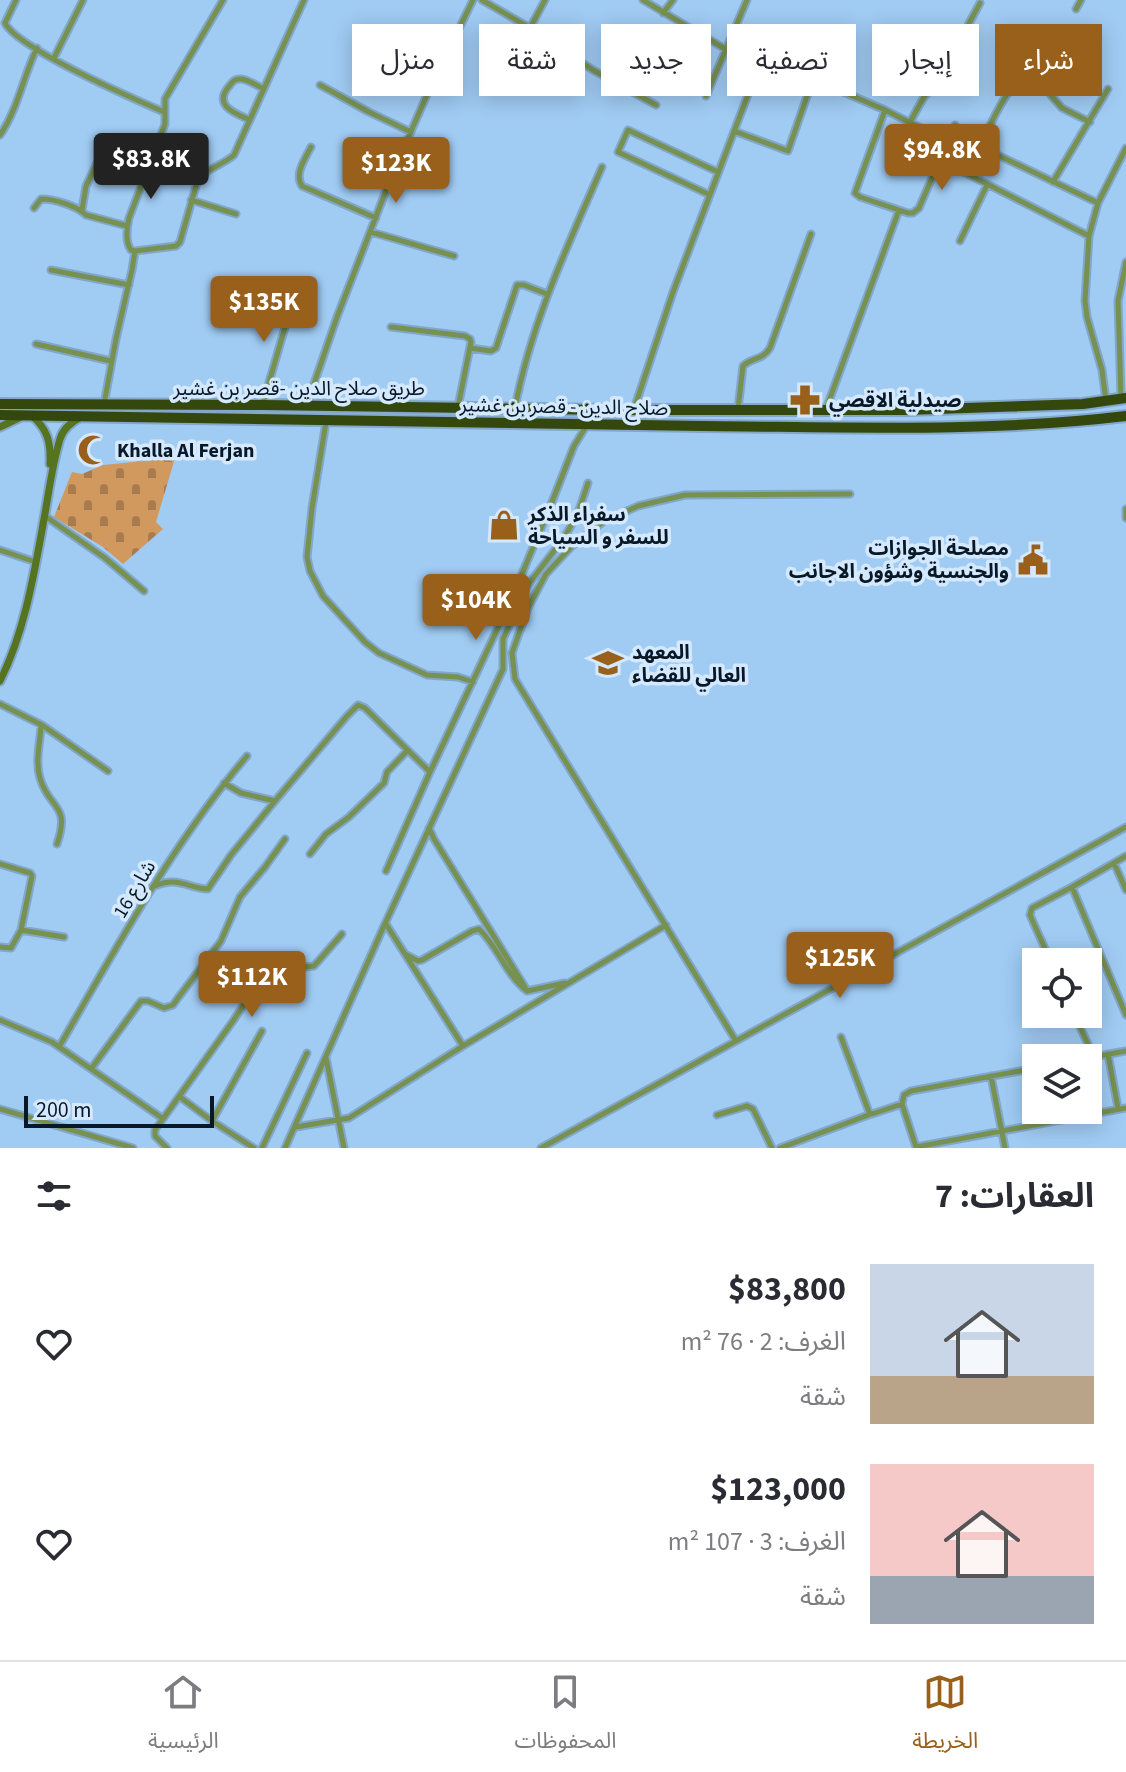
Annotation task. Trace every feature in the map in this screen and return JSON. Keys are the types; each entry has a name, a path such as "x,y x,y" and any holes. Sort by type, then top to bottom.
{"highway":[{"name":"طريق صلاح الدين -قصر بن غشير","path":"0,404 907,410 1083,404 1123,399"},
{"path":"577,409 584,416 583,425"},
{"path":"629,425 621,414 631,409"},
{"name":"صلاح الدين - قصر بن غشير","path":"0,415 583,425 979,427 1126,416"}],"street":[{"path":"16,0 5,24 8,29 114,91 164,112"},
{"path":"54,58 83,0"},
{"path":"223,0 167,95 165,124 127,226 128,248 135,251 176,246 179,243 200,175 222,165 234,155 304,0"},
{"path":"306,405 337,317 411,132 473,0"},
{"path":"482,0 523,24"},
{"path":"532,24 545,0"},
{"path":"643,0 727,50 711,85"},
{"path":"663,13 673,0"},
{"path":"737,24 747,0"},
{"path":"1076,9 1081,0"},
{"path":"910,122 924,97 937,83 980,3"},
{"path":"0,135 10,121 37,48"},
{"path":"585,65 656,105"},
{"path":"1090,122 1062,108 1036,78 1027,74 1020,77 1002,103 982,142 987,150 1098,203"},
{"path":"250,120 228,108 223,97 233,82 239,79 264,90"},
{"path":"320,85 411,132"},
{"path":"1053,182 1108,89"},
{"path":"631,409 747,96"},
{"path":"734,131 788,151 807,96"},
{"path":"852,96 947,141"},
{"path":"885,110 855,193 899,210 917,212 955,125"},
{"path":"710,195 618,152 628,130 718,172"},
{"path":"311,147 298,175 302,186 376,218"},
{"path":"1106,402 1102,370 1085,301 1089,236 1098,203 1126,148"},
{"path":"940,160 1089,236"},
{"path":"82,210 86,186 97,163 144,179"},
{"path":"515,408 547,294 602,167"},
{"path":"960,241 987,185"},
{"path":"34,208 38,201 44,199 127,226"},
{"path":"191,200 236,214"},
{"path":"826,410 899,210"},
{"path":"371,232 454,256"},
{"path":"738,410 743,366 761,358 770,348 811,234"},
{"path":"103,405 135,251"},
{"path":"1123,399 1118,301 1126,262"},
{"path":"51,270 129,285"},
{"path":"470,348 491,351 496,348 517,285 547,294"},
{"path":"263,405 295,293"},
{"path":"391,327 470,339 458,407"},
{"path":"36,344 111,361"},
{"path":"0,427 29,415 43,426 50,441 50,482"},
{"path":"0,681 16,645 63,433 82,416"},
{"path":"326,421 307,557 318,588 365,642 379,653 427,675 458,677 473,682"},
{"path":"386,871 473,682 583,425"},
{"path":"285,1148 503,669 503,639 521,599 527,586 564,538 578,513 588,483"},
{"path":"736,1041 515,679 512,653 528,608 546,574 572,546 600,524 638,506 685,495 850,494"},
{"path":"1126,509 1126,518"},
{"path":"45,516 93,549 144,591"},
{"path":"0,550 36,562"},
{"path":"0,704 42,725 108,771"},
{"path":"155,886 169,881 208,889 238,846 358,705 365,708 430,772"},
{"path":"42,725 37,765 43,786 62,817 57,844"},
{"path":"310,854 326,834 349,817 384,783 387,772 407,751"},
{"name":"شارع 16","path":"59,1047 199,815 247,756"},
{"path":"224,783 241,793 273,801 277,799"},
{"path":"429,827 527,991"},
{"path":"541,1148 1126,827"},
{"path":"91,1069 141,1001 164,1008 173,1005 221,941 240,897 285,839"},
{"path":"1045,948 1030,915 1032,908 1126,856"},
{"path":"1114,863 1126,890"},
{"path":"0,864 32,876 21,930 11,948 0,947"},
{"path":"1072,887 1126,1015"},
{"path":"385,923 463,1046"},
{"path":"295,1128 349,1118 666,925"},
{"path":"405,954 414,960 422,960 479,929 516,982 527,991"},
{"path":"21,930 64,937"},
{"path":"167,1148 155,1136 155,1130 271,965 283,960 305,967 314,966 342,934"},
{"path":"527,991 571,981"},
{"path":"0,1020 39,1035 59,1047 162,1118"},
{"path":"212,1121 262,1031"},
{"path":"841,1037 866,1108 872,1114"},
{"path":"1102,1055 1126,1051"},
{"path":"262,1148 307,1053"},
{"path":"1022,1070 911,1091 904,1095 902,1104 916,1147 1122,1108 1108,1054"},
{"path":"326,1057 344,1148"},
{"path":"991,1076 1005,1148"},
{"path":"180,1097 254,1148"},
{"path":"780,1148 902,1104"},
{"path":"717,1115 747,1106 753,1109 772,1148"},
{"path":"0,1109 133,1148"}],"green space":[{"path":"175,458 156,522 163,529 123,564 103,547 54,517 72,472 82,474 103,465"}],"place":[{"name":"صيدلية الاقصي","path":"805,400"},
{"name":"Khalla Al Ferjan","path":"93,450"},
{"name":"سفراء الذكر للسفر و السياحة","path":"504,525"},
{"name":"مصلحة الجوازات والجنسية وشؤون الاجانب","path":"1033,560"},
{"name":"المعهد العالي للقضاء","path":"608,663"}]}
